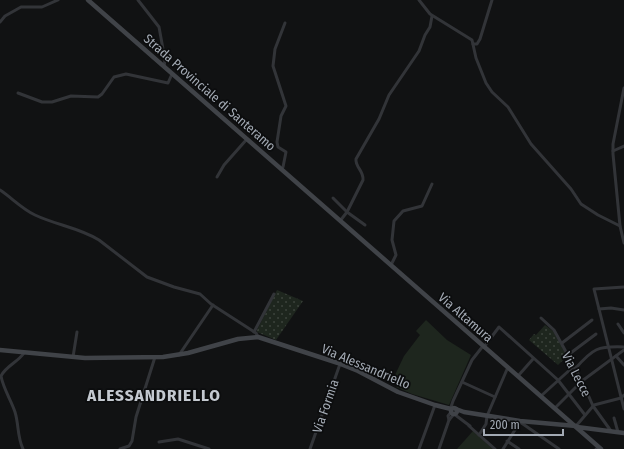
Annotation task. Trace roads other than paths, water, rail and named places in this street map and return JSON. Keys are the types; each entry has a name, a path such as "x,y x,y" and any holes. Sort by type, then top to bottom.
{"main road":[{"name":"Strada Provinciale di Santeramo","path":"88,0 317,201"},
{"name":"Via Altamura","path":"317,201 601,449"},
{"path":"0,350 73,357 155,357 179,355 228,341 258,337"},
{"name":"Via Alessandriello","path":"258,337 340,364 358,371 398,392 453,411 520,422 624,433"}],"street":[{"path":"0,22 5,16 20,7 42,7 58,0"},
{"path":"138,0 159,27 165,60 164,67"},
{"path":"419,0 432,16 473,41 476,58 486,83 492,92 508,107 530,144 571,189 581,204 598,215 620,226"},
{"path":"473,44 477,44 480,40 492,0"},
{"path":"340,221 347,212 363,180 363,175 356,163 356,159 379,119 389,95 419,51 423,39 430,27 432,16"},
{"path":"281,170 286,152 278,147 277,142 281,116 286,106 273,66 275,49 285,23"},
{"path":"18,93 42,102 52,102 71,96 98,97 102,94 112,78 116,76 129,74 168,83 172,74"},
{"path":"624,88 613,151 620,226 624,243"},
{"path":"217,177 224,165 246,139"},
{"path":"613,151 624,146"},
{"path":"391,265 396,255 392,240 394,221 403,211 422,206 432,184"},
{"path":"0,190 32,214 56,224 91,235 149,278 197,293 254,332 258,337"},
{"path":"333,198 347,212 365,225"},
{"path":"624,287 594,289 611,360 623,396 624,409"},
{"path":"254,332 274,294"},
{"path":"179,355 213,305"},
{"path":"599,309 611,308 624,310"},
{"name":"Via Lecce","path":"541,318 554,330 575,367 593,406 611,431"},
{"path":"562,343 592,320"},
{"path":"618,324 624,333"},
{"path":"439,449 453,411 453,401 472,360 499,327 558,380 585,415"},
{"path":"73,357 77,332"},
{"path":"568,355 596,334"},
{"path":"541,396 588,354 596,349 608,347 624,348"},
{"path":"555,408 582,381 611,360 624,348"},
{"path":"23,449 18,437 16,414 1,376 4,371 19,360 24,353"},
{"path":"616,356 624,365"},
{"path":"120,449 129,446 132,441 136,417 155,357"},
{"path":"518,376 533,359"},
{"name":"Via Formia","path":"310,449 340,364"},
{"path":"479,435 486,424 487,416 508,367"},
{"path":"462,382 495,397"},
{"path":"576,427 593,406 623,396"},
{"path":"419,449 435,405"},
{"path":"453,411 495,449"},
{"path":"614,418 618,432"},
{"path":"502,449 520,422 559,449"},
{"path":"159,442 178,439 209,449"},
{"path":"507,441 519,449"}],"district":[{"name":"ALESSANDRIELLO","path":"154,395"}]}
